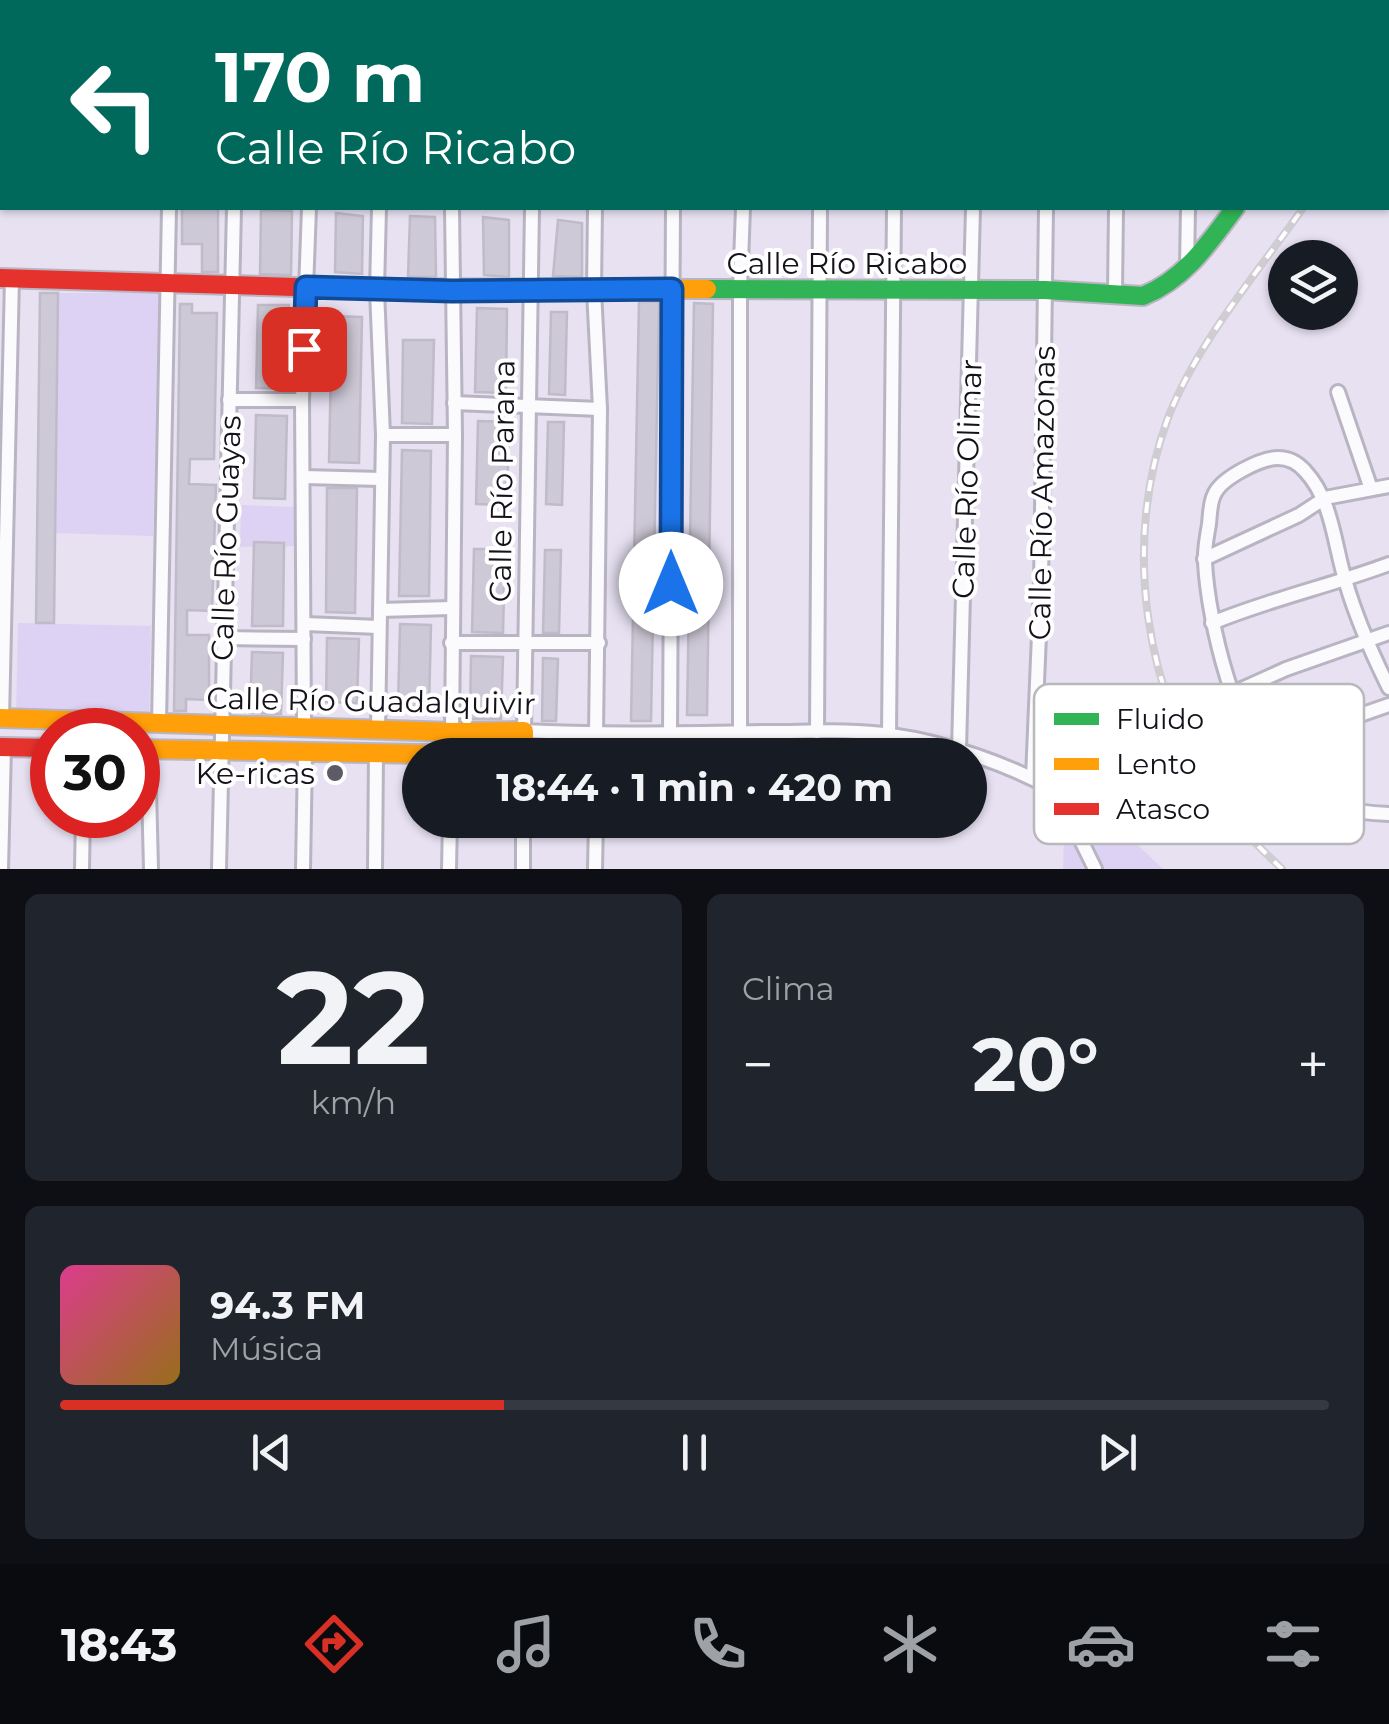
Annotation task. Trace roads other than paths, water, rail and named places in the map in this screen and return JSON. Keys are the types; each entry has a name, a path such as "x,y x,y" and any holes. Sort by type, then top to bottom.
{"street":[{"path":"158,708 170,210"},
{"name":"Calle Río Guayas","path":"219,869 234,210"},
{"path":"304,727 302,400 309,210"},
{"path":"378,730 383,434 377,290 379,210"},
{"path":"452,210 452,732"},
{"name":"Calle Río Parana","path":"524,738 532,210"},
{"path":"596,210 594,290 600,409 596,735"},
{"path":"670,732 673,210"},
{"path":"740,732 743,210"},
{"path":"816,732 820,210"},
{"path":"889,734 894,210"},
{"name":"Calle Río Olimar","path":"959,738 973,210"},
{"name":"Calle Río Amazonas","path":"1037,684 1046,210"},
{"path":"1115,293 1116,210"},
{"path":"1187,268 1188,210"},
{"path":"1187,268 1232,210"},
{"name":"Calle Río Ricabo","path":"6,278 377,290 819,288 1046,290 1143,296 1187,268"},
{"path":"1,718 6,278"},
{"path":"1338,392 1371,488"},
{"path":"229,400 302,400"},
{"path":"454,403 600,409"},
{"path":"383,434 455,435"},
{"path":"1230,684 1212,623 1204,558 1212,496 1218,488 1267,460 1287,459 1306,472 1324,498 1366,642 1389,688"},
{"path":"304,477 381,479"},
{"path":"1204,558 1299,514 1324,498 1389,486"},
{"path":"1212,623 1389,564"},
{"path":"380,610 452,608"},
{"path":"305,624 379,627"},
{"path":"1254,684 1389,632"},
{"path":"223,638 304,639"},
{"path":"451,643 599,644"},
{"path":"1364,714 1389,705"},
{"name":"Calle Río Guadalquivir","path":"1,718 30,719"},
{"name":"Calle Río Guadalquivir","path":"160,723 596,735 816,732 906,738"},
{"name":"Calle Río Guadalquivir","path":"734,738 740,732"},
{"path":"2,869 2,747 30,748"},
{"name":"Calle Río Guadalquivir","path":"160,749 402,754"},
{"path":"375,869 376,753"},
{"path":"303,869 305,754"},
{"name":"Calle Río Amazonas","path":"1033,778 1034,754"},
{"name":"Calle Río Guadalquivir","path":"987,761 1033,778"},
{"path":"1364,812 1389,814"},
{"path":"82,869 83,838"},
{"path":"149,838 151,869"},
{"path":"449,869 450,838"},
{"path":"523,869 524,838"},
{"path":"595,869 596,838"},
{"path":"1083,844 1095,869"}],"railway":[{"path":"1164,684 1148,616 1144,566 1146,515 1154,465 1168,418 1195,363 1302,210"},
{"path":"1257,844 1282,869"}],"place":[{"name":"Ke-ricas","path":"335,773"}]}
